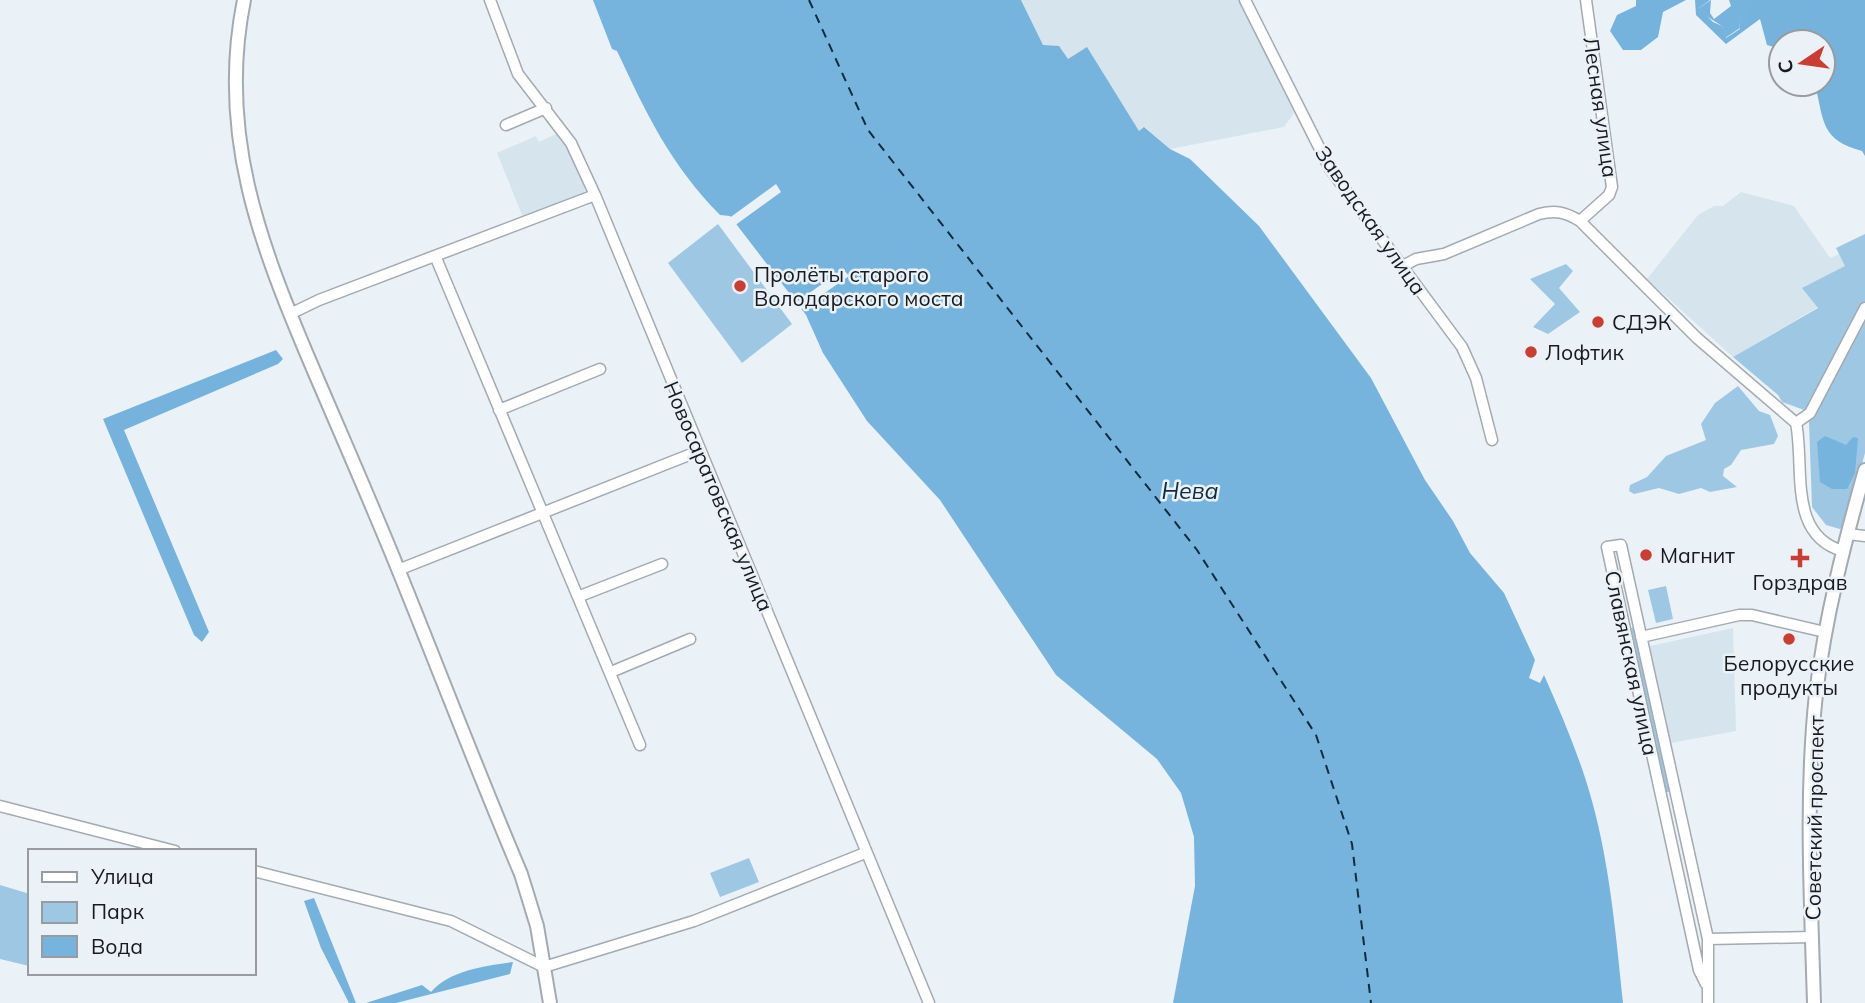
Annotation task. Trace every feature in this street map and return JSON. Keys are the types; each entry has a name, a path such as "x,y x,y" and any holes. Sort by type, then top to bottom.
{"main road":[{"path":"244,0 235,85 241,158 249,200 290,314 398,570 521,874 537,926 550,1003"},
{"name":"Советский проспект","path":"1814,1003 1810,764 1825,632 1865,470"}],"street":[{"name":"Новосаратовская улица","path":"490,0 518,74 571,143 596,195 699,451 929,1003"},
{"name":"Заводская улица","path":"1245,0 1331,169 1461,347 1476,378 1492,440"},
{"name":"Лесная улица","path":"1580,222 1609,195 1612,187 1586,0"},
{"path":"506,125 546,108"},
{"path":"290,314 319,300 436,258 596,195"},
{"path":"1403,266 1416,258 1444,254 1539,214 1554,211 1567,214 1580,222 1697,338 1797,423 1805,520 1828,544 1843,551"},
{"path":"436,258 542,513 580,596 640,745"},
{"path":"1797,423 1810,413 1865,308"},
{"path":"499,410 600,369"},
{"path":"398,570 699,451"},
{"path":"1848,534 1865,536"},
{"name":"Славянская улица","path":"1706,984 1699,970 1607,547 1622,544 1708,939 1708,1003"},
{"path":"580,596 662,564"},
{"path":"1641,637 1752,615 1825,632"},
{"path":"611,672 690,639"},
{"path":"1663,804 1677,801"},
{"path":"0,806 168,849"},
{"path":"256,872 451,921 544,967 694,921 865,853"},
{"path":"1708,939 1812,937"}],"shaded area":[{"path":"1021,0 1239,0 1294,113 1284,127 1170,149 1145,127 1139,131 1087,48 1068,59 1043,45"},
{"path":"1636,0 1686,0 1663,12 1658,37 1641,50 1623,50 1610,31 1617,15 1636,6"},
{"path":"1695,0 1710,0 1699,8 1713,22 1722,26 1726,38 1740,29 1739,22 1744,21 1738,0 1865,0 1865,156 1862,151 1849,147 1831,135 1826,128 1818,98 1837,98 1837,28 1767,28 1767,45 1760,19 1726,44 1696,15"},
{"path":"560,132 577,164 586,194 524,220 497,153 536,136 539,142"},
{"path":"1741,192 1794,206 1830,258 1839,254 1846,266 1803,288 1818,307 1733,357 1647,279 1698,215 1714,206 1723,206"},
{"path":"276,350 283,359 278,364 124,430 209,632 202,642 194,635 103,419"},
{"path":"1733,628 1736,731 1671,743 1650,646"},
{"path":"314,898 356,1003 349,1003 321,948 304,901"},
{"path":"513,962 510,974 396,1003 366,1003 422,985 431,992 458,974 480,967"}],"green space":[{"path":"718,224 792,324 742,363 668,263"},
{"path":"1865,234 1865,303 1811,407 1807,411 1782,402 1778,395 1733,357 1818,308 1802,288 1845,266 1836,248"},
{"path":"1566,264 1573,271 1559,288 1580,312 1548,334 1533,327 1555,304 1530,279"},
{"path":"1865,312 1865,453 1845,525 1840,529 1826,525 1812,507 1809,422"},
{"path":"1738,386 1759,411 1770,415 1778,436 1774,444 1741,450 1731,465 1724,469 1723,476 1737,487 1710,492 1701,488 1679,494 1659,488 1634,494 1629,491 1630,485 1647,477 1666,456 1706,440 1701,424 1715,403"},
{"path":"1666,586 1673,619 1656,623 1648,590"},
{"path":"1637,627 1671,792 1665,792 1631,628"},
{"path":"749,858 759,882 720,897 710,873"},
{"path":"0,885 28,893 28,966 0,959"}],"water":[{"name":"Нева","path":"593,0 1021,0 1043,45 1059,46 1068,59 1087,47 1139,131 1144,127 1170,149 1190,159 1259,226 1371,378 1425,480 1453,521 1470,553 1504,593 1535,660 1529,678 1540,683 1544,675 1564,721 1592,801 1608,876 1623,1003 1173,1003 1195,886 1194,837 1181,793 1157,759 1056,675 940,500 867,421 823,353 806,315 730,216 720,215 673,158 617,51 612,49"},
{"path":"1711,0 1710,13 1714,19 1731,6 1729,0 1738,0 1749,6 1746,24 1739,22 1740,28 1725,38 1722,26 1700,12 1699,8"},
{"path":"1825,436 1846,445 1853,437 1858,438 1855,473 1847,489 1832,489 1820,482 1817,442"}],"pier":[{"path":"776,184 781,192 734,226 728,219"},
{"path":"843,269 849,276 799,311 794,304"}],"ferry route":[{"path":"809,0 868,130 1197,550 1316,735 1352,844 1371,1003"}],"place":[{"name":"Пролёты старого Володарского моста","path":"740,286"},
{"name":"СДЭК","path":"1598,322"},
{"name":"Лофтик","path":"1531,352"},
{"name":"Магнит","path":"1646,555"},
{"name":"Горздрав","path":"1800,558"},
{"name":"Белорусские продукты","path":"1789,639"}]}
